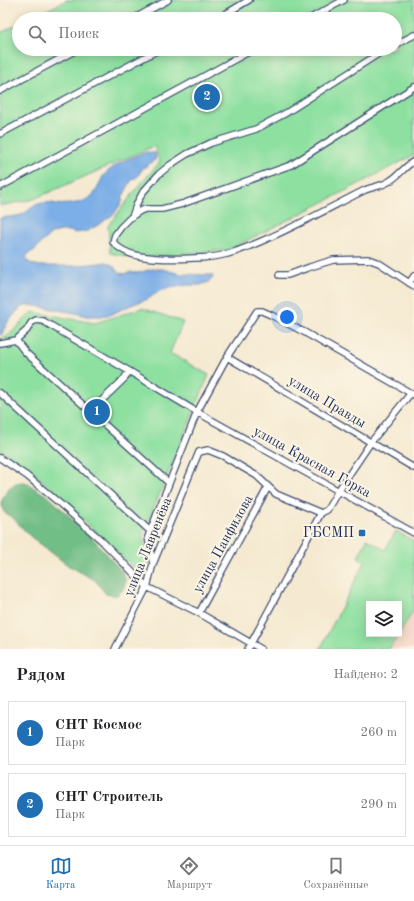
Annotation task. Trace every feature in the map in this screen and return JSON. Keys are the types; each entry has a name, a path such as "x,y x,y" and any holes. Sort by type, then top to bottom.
{"street":[{"path":"146,12 168,0"},
{"path":"228,12 249,0"},
{"path":"322,12 344,0"},
{"path":"402,41 414,35"},
{"path":"0,91 65,56"},
{"path":"0,134 147,56"},
{"path":"0,187 241,56"},
{"path":"132,217 143,192 165,168 188,154 211,143 256,129 268,123 375,56"},
{"path":"414,87 291,165 182,204 162,209 145,209 140,211 121,227 113,242 122,250 139,256 165,258 210,257 227,254 277,235 372,187 387,183 396,178 414,161"},
{"path":"279,275 288,275 333,260 368,259 379,263 411,284 414,276"},
{"path":"153,564 148,537 197,412 227,357 257,311 262,311 271,315 304,332 412,394 371,442 327,510 321,513 250,646"},
{"name":"улица Красная Горка","path":"16,340 27,330 31,323 36,320 43,321 197,412 414,533"},
{"path":"0,343 16,340 25,352 169,483"},
{"name":"улица Правды","path":"227,357 414,468"},
{"path":"91,412 124,379 129,371"},
{"path":"0,393 150,531"},
{"name":"улица Лавренёва","path":"115,649 147,586 153,564 199,452 208,450 223,456 258,476 268,487"},
{"path":"0,458 27,476 64,506 147,586 199,613 250,646 262,649"},
{"path":"268,487 276,494 321,513"},
{"name":"улица Панфилова","path":"199,613 268,487"}],"shaded area":[{"path":"414,610 414,649 389,649 397,637 402,637 402,629"}],"green space":[{"path":"67,0 414,0 414,155 228,250 135,258 110,253 108,226 138,187 160,162 154,146 34,199 0,206 0,33 12,27 12,56 402,56 402,12 43,12"},
{"path":"142,308 183,322 170,353 209,375 143,534 148,563 144,578 28,467 0,450 0,339 8,336 32,312 95,323"},
{"path":"16,483 28,483 49,497 94,540 122,572 125,578 125,583 122,591 117,595 106,594 95,580 69,566 30,536 13,518 5,513 1,503 3,498 9,488"},
{"path":"396,531 414,541 414,610 402,628 402,601 366,601 366,637 397,637 389,649 320,649 365,562 358,557 367,539 385,550"}],"water":[{"path":"147,152 155,153 156,159 142,169 138,176 131,181 123,196 122,202 114,214 87,231 76,233 61,231 53,233 36,249 28,254 26,258 28,262 43,266 74,266 107,262 115,267 119,272 124,274 130,272 137,273 152,269 163,269 180,274 212,275 213,278 209,282 200,285 186,285 161,290 148,299 112,314 101,316 86,316 30,305 21,307 7,323 0,336 0,218 21,215 36,205 42,203 69,204 85,200 92,196 102,178 108,171 124,161"}],"place":[{"name":"СНТ Строитель","path":"207,97"},
{"name":"СНТ Космос","path":"97,412"},
{"name":"ГБСМП","path":"362,533"}]}
